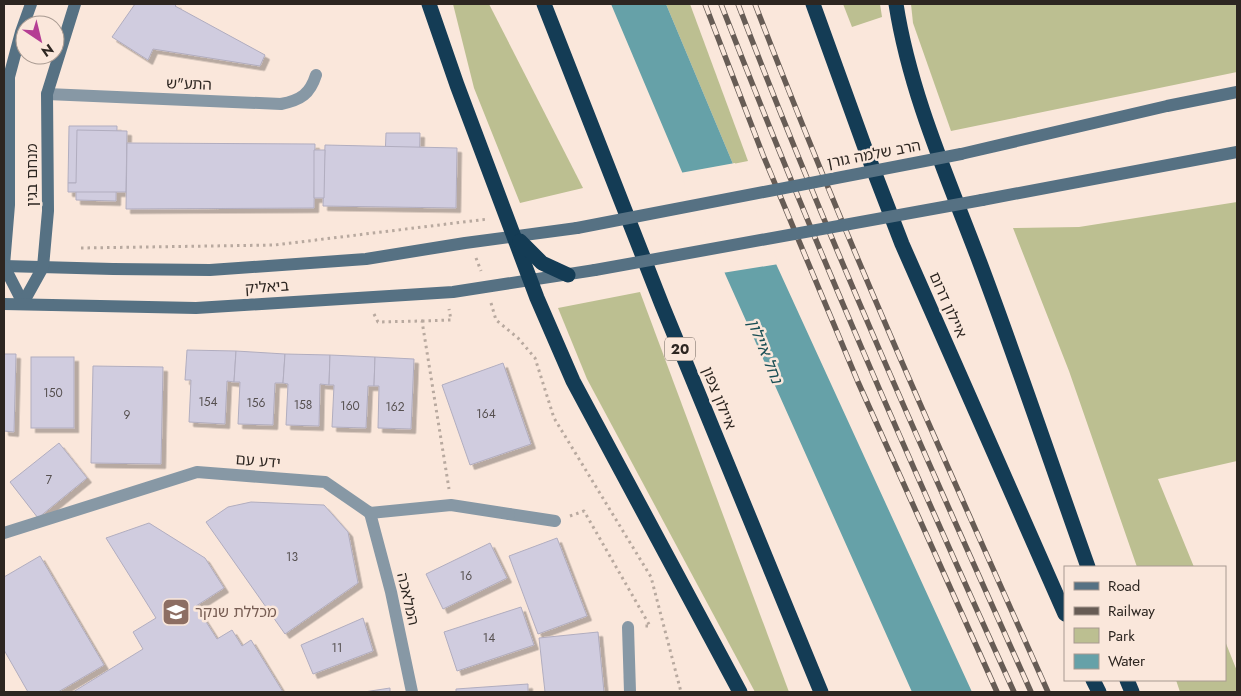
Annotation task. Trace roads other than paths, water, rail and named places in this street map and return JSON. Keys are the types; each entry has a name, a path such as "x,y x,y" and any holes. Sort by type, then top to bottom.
{"highway":[{"path":"428,4 537,298 573,381 740,692"},
{"name":"איילון צפון","path":"544,4 662,305 820,692"},
{"name":"איילון דרום","path":"813,4 902,244 1064,612"},
{"path":"896,4 905,53 916,93 985,276 1088,566"},
{"path":"515,237 542,263 568,275"}],"main road":[{"name":"מנחם בגין","path":"4,266 9,77 31,4"},
{"name":"מנחם בגין","path":"23,303 43,267 48,211 47,94 75,4"},
{"name":"הרב שלמה גורן","path":"515,237 577,228 961,154 1167,106 1237,92"},
{"path":"531,280 568,275 982,200 1237,152"},
{"name":"ביאליק","path":"4,266 123,270 220,269 366,259 515,237"},
{"path":"4,266 23,303"},
{"name":"ביאליק","path":"4,304 196,308 453,292 531,280"}],"street":[{"name":"התע\"ש","path":"47,94 281,104 296,101 312,88 316,75"},
{"name":"ידע עם","path":"4,532 197,472 325,482 370,513"},
{"path":"370,513 452,505 555,521"},
{"name":"המלאכה","path":"370,513 391,592 412,692"},
{"path":"628,627 630,692"}],"water":[{"name":"נחל איילון","path":"611,4 666,4 777,266 972,692 912,692 726,276"}],"railway":[{"path":"705,4 763,155 858,382 997,692"},
{"path":"721,4 826,264 937,522 1014,692"},
{"path":"738,4 843,264 1031,692"},
{"path":"755,4 860,264 1048,692"}],"place":[{"name":"מכללת שנקר","path":"176,612"}]}
